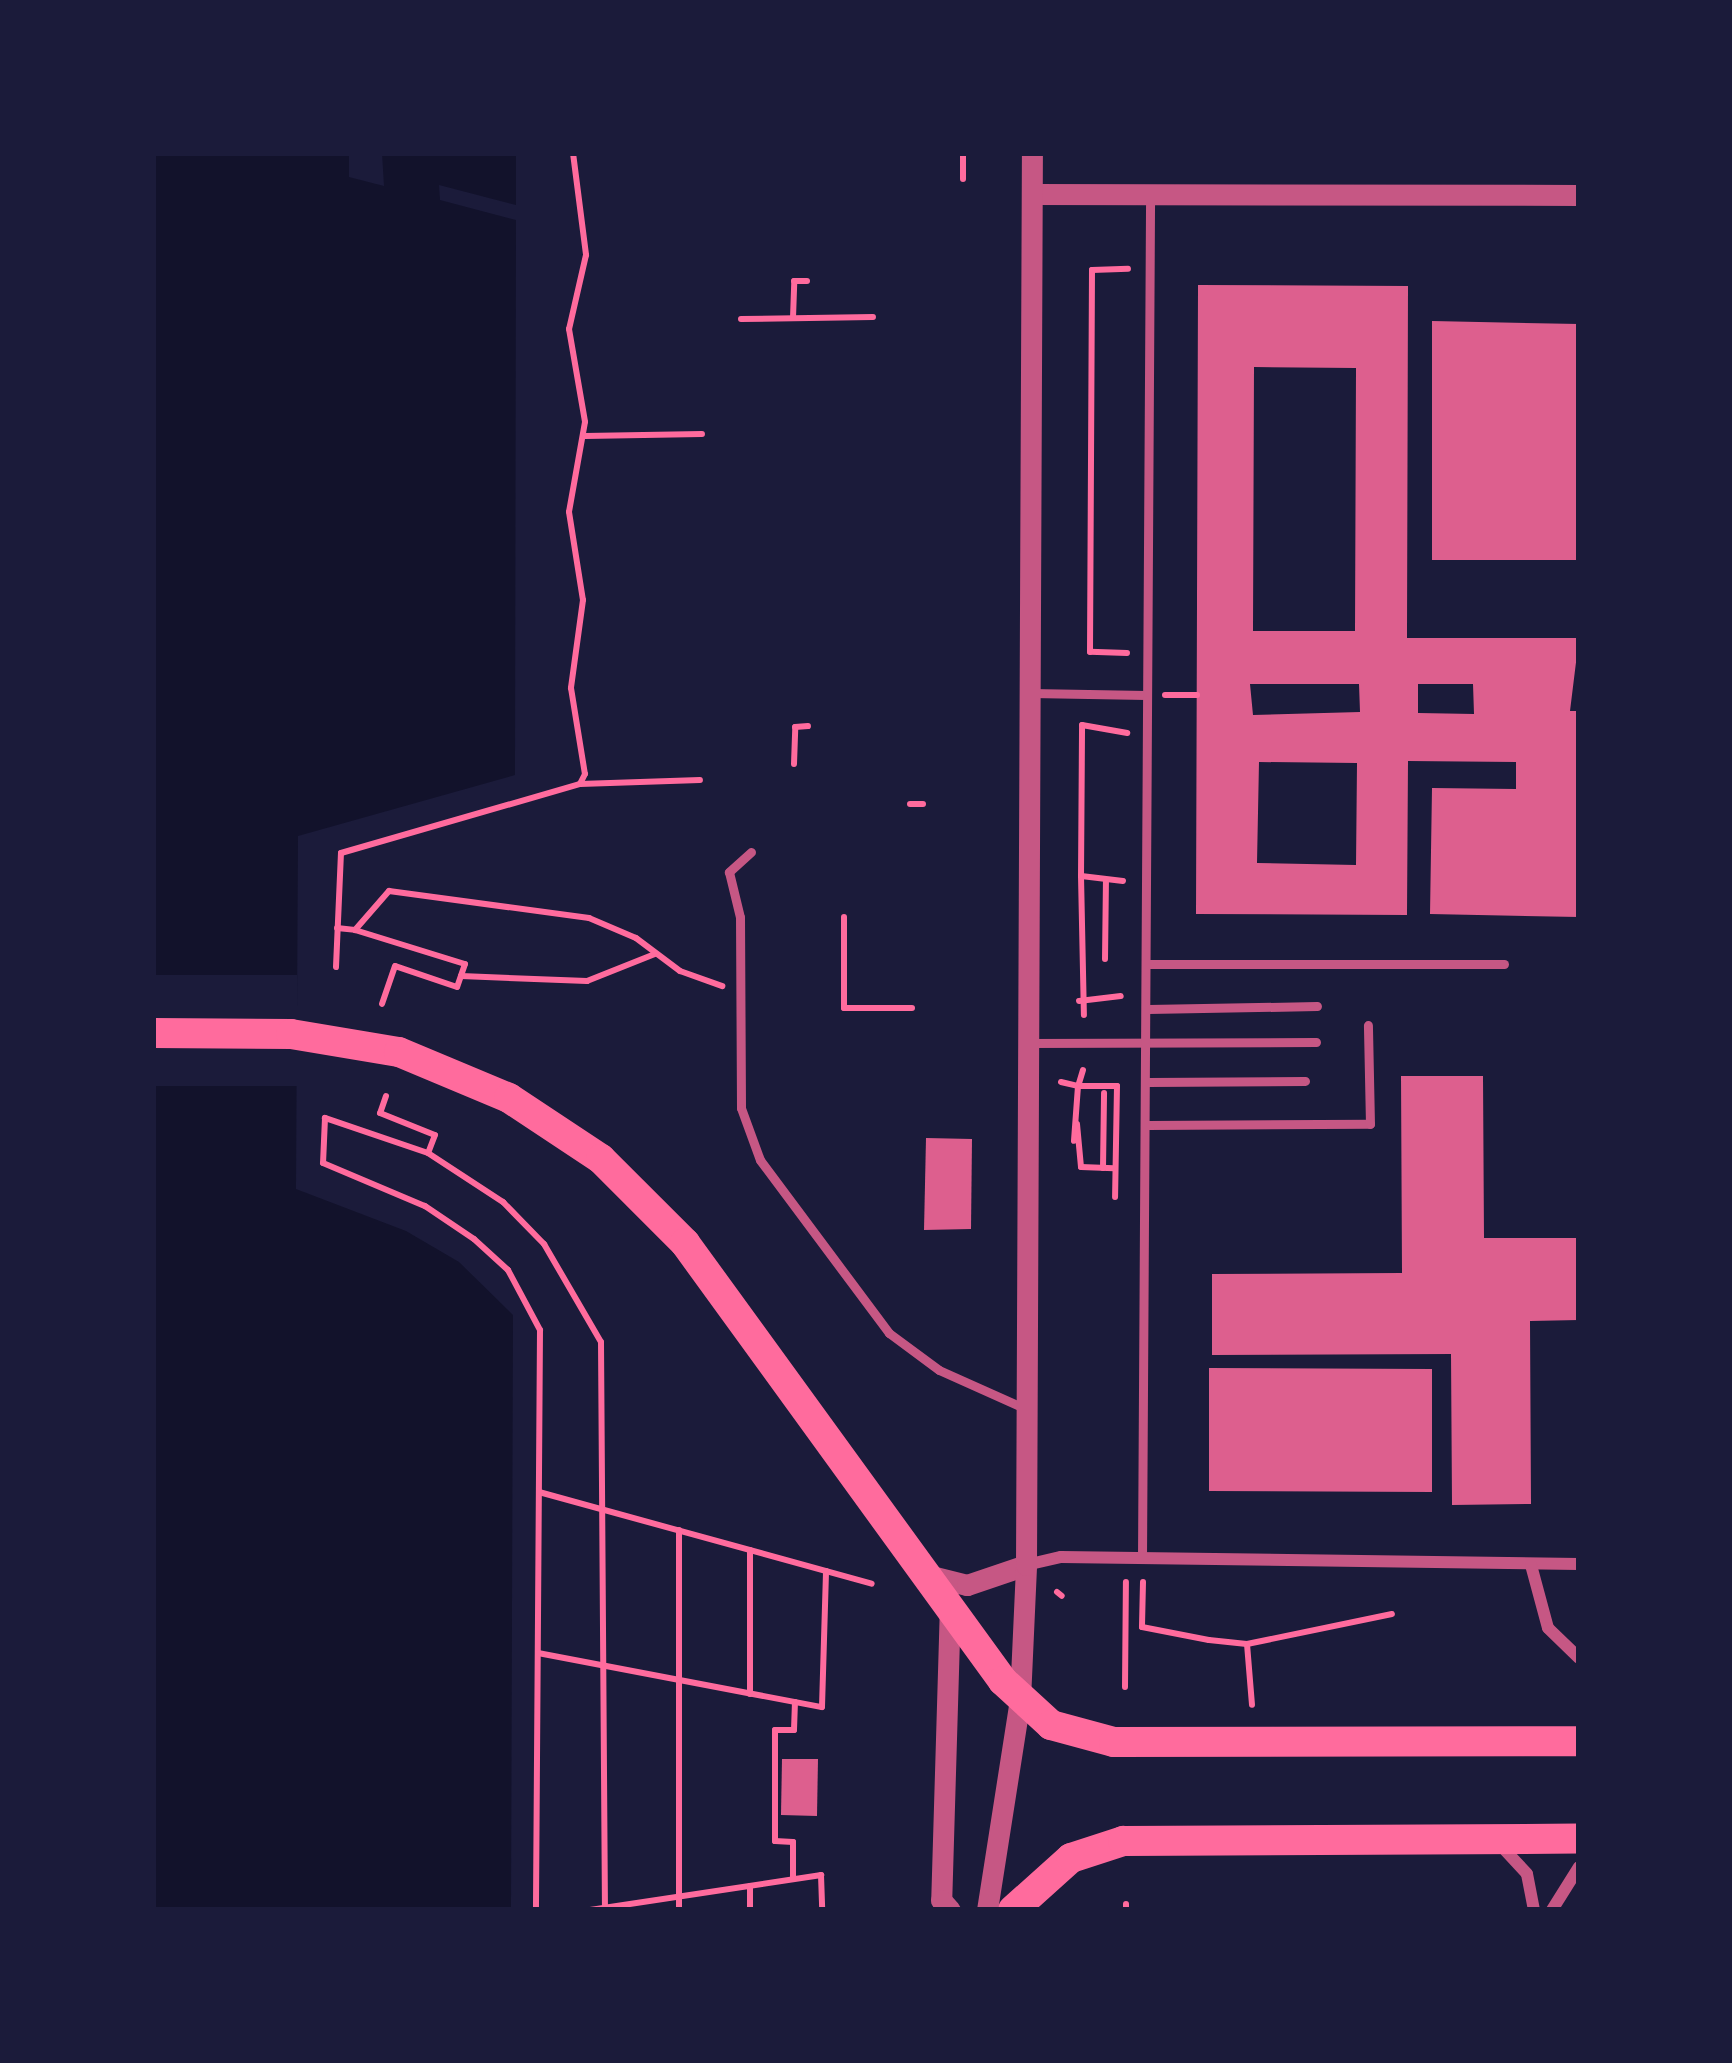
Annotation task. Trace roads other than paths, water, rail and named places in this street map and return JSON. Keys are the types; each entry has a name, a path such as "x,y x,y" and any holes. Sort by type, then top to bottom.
{"main road":[{"path":"153,1033 314,1036 399,1052 526,1107 652,1206 1020,1700 1052,1725 1099,1741 1579,1742"},
{"path":"1013,1910 1049,1875 1094,1847 1145,1839 1579,1839"}],"street":[{"path":"987,1910 1020,1700 1026,1564 1032,153"},
{"path":"1032,194 1579,196"},
{"path":"931,1576 967,1585 1026,1564 1142,1558 1579,1564"},
{"path":"1531,1565 1548,1628 1579,1658"},
{"path":"950,1604 941,1900 950,1910"},
{"path":"1487,1838 1522,1864 1534,1910"},
{"path":"1552,1910 1579,1867"},
{"path":"1040,1910 1049,1875"}],"lane":[{"path":"1142,1558 1150,195"},
{"path":"1031,693 1146,694"},
{"path":"751,852 729,872 740,917 741,1108 773,1183 889,1333 939,1370 1026,1409"},
{"path":"1148,964 1504,964"},
{"path":"1148,1009 1317,1006"},
{"path":"1148,1125 1370,1124 1368,1025"},
{"path":"1028,1043 1316,1042"},
{"path":"1148,1082 1305,1081"}]}
